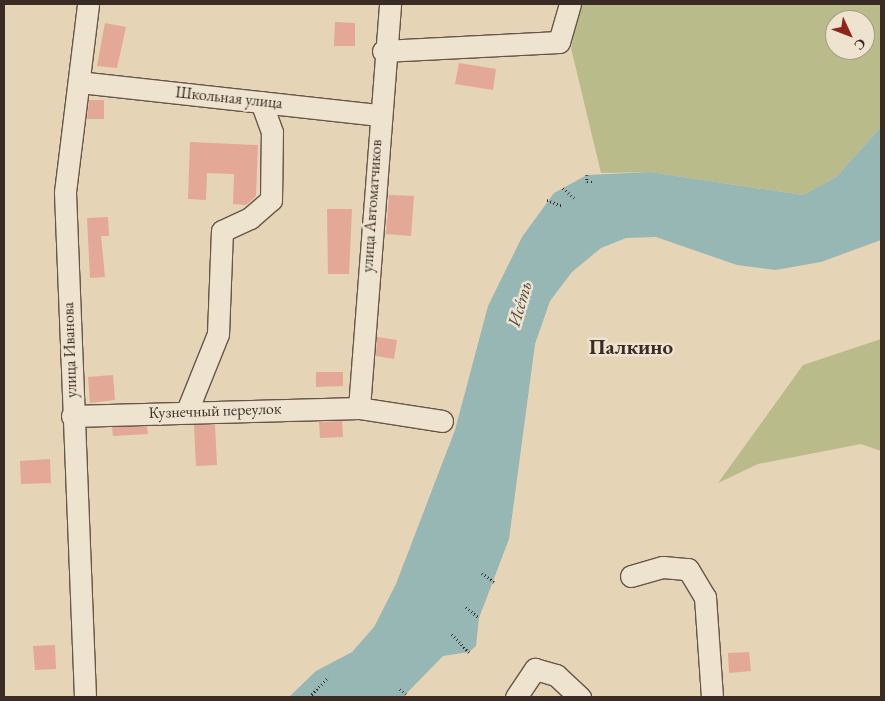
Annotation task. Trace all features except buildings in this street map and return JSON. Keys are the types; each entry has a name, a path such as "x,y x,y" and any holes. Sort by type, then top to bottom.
{"street":[{"name":"улица Иванова","path":"85,697 72,416 65,192 88,4"},
{"name":"улица Автоматчиков","path":"359,408 378,115 383,52 390,4"},
{"path":"383,52 559,42 570,4"},
{"name":"Школьная улица","path":"79,82 378,115"},
{"path":"188,411 218,334 222,231 250,218 271,200 272,132 261,102"},
{"name":"Кузнечный переулок","path":"72,416 188,411 359,408 442,421"},
{"path":"631,576 664,567 688,569 704,597 712,697"},
{"path":"516,697 535,669 556,675 580,697"}],"path":[{"path":"586,175 587,182 593,182"},
{"path":"562,188 574,198"},
{"path":"547,200 563,206"},
{"path":"482,573 494,582"},
{"path":"466,607 479,618"},
{"path":"452,634 469,652"},
{"path":"309,697 328,677"},
{"path":"400,689 406,694"}],"green space":[{"path":"580,4 881,4 881,127 836,177 803,195 650,172 601,173 571,48"},
{"path":"881,339 881,451 861,444 758,464 718,483 803,365"}],"water":[{"name":"Исе́ть","path":"881,127 881,240 821,262 775,270 737,265 656,237 626,238 601,248 572,272 550,301 535,344 509,539 479,618 476,646 469,652 443,656 403,697 289,697 316,671 352,652 374,627 396,584 455,430 488,306 522,237 554,193 587,175 650,172 803,195 836,177"}],"district":[{"name":"Палкино","path":"631,347"}]}
